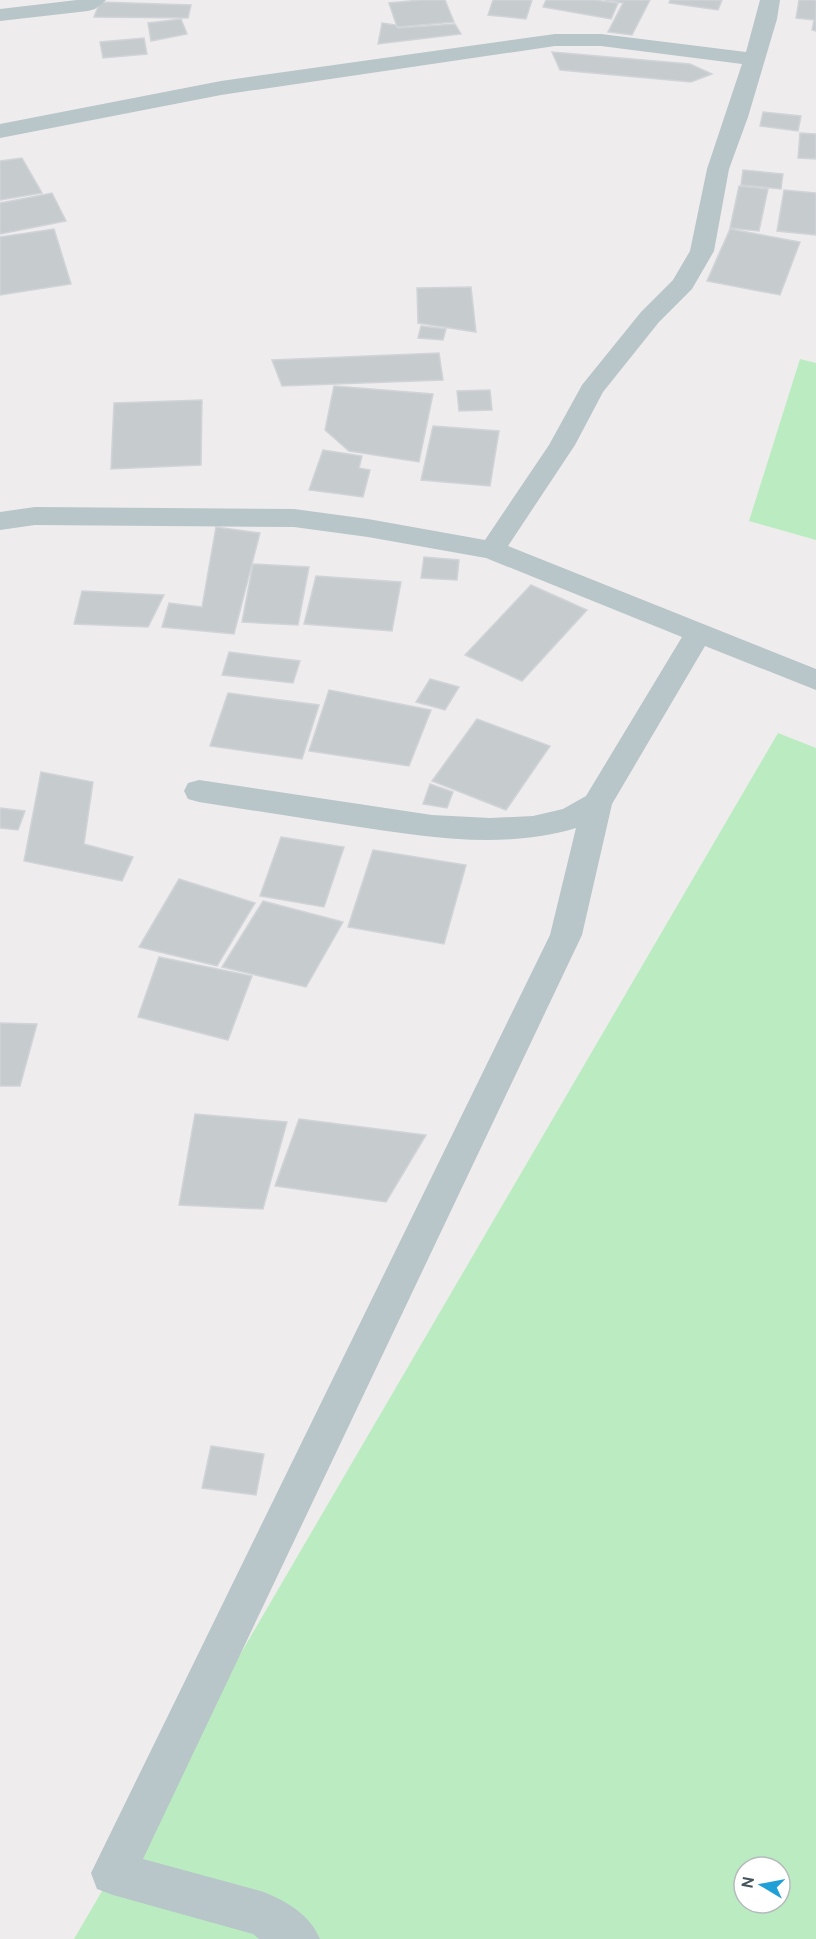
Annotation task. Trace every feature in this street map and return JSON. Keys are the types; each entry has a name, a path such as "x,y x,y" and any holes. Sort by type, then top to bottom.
{"street":[{"path":"0,15 88,5 96,0"},
{"path":"492,550 562,445 591,390 650,317 683,284 702,251 718,168 737,117 767,19 770,0"},
{"path":"0,131 221,88 555,40 601,40 753,59"},
{"path":"0,521 35,516 294,518 368,528 492,550 816,680"},
{"path":"297,1939 264,1915 113,1873 566,935 597,804 698,634"},
{"path":"199,791 432,826 490,829 533,828 571,818 597,804"}],"green space":[{"path":"800,359 816,363 816,540 749,521"},
{"path":"778,733 816,748 816,1939 74,1939"}],"building":[{"path":"445,0 454,22 397,27 389,3"},
{"path":"493,0 532,0 526,19 488,15"},
{"path":"546,0 594,0 618,3 611,19 543,7"},
{"path":"605,0 650,0 632,35 608,32 623,3"},
{"path":"670,0 722,0 718,10 669,3"},
{"path":"799,0 816,0 816,31 812,30 814,20 796,18"},
{"path":"100,2 191,5 188,18 94,17"},
{"path":"181,19 187,34 151,41 148,23"},
{"path":"382,23 395,25 398,28 455,24 461,34 378,44"},
{"path":"144,38 147,54 103,58 100,42"},
{"path":"552,52 690,64 712,74 691,82 560,70"},
{"path":"763,112 801,116 798,131 760,126"},
{"path":"800,133 816,134 816,159 798,158"},
{"path":"22,158 42,193 0,200 0,161"},
{"path":"743,170 783,174 781,189 741,185"},
{"path":"739,186 768,189 759,231 730,228"},
{"path":"784,190 816,193 816,235 777,231"},
{"path":"52,193 66,221 0,234 0,203"},
{"path":"54,229 71,284 0,295 0,237"},
{"path":"730,229 800,242 780,295 707,281"},
{"path":"471,287 476,332 418,323 417,288"},
{"path":"421,326 446,329 443,340 418,338"},
{"path":"439,353 443,380 282,386 272,360"},
{"path":"334,386 433,394 419,462 349,451 325,430"},
{"path":"490,390 492,410 459,411 457,391"},
{"path":"202,400 201,465 111,469 114,403"},
{"path":"433,426 499,431 490,486 421,480"},
{"path":"323,450 362,456 359,468 370,470 363,497 309,490"},
{"path":"216,527 260,533 234,634 162,627 169,603 202,607"},
{"path":"424,557 459,560 457,580 421,578"},
{"path":"253,564 309,567 298,625 242,622"},
{"path":"316,576 401,582 392,631 304,624"},
{"path":"531,585 587,610 522,681 465,655"},
{"path":"82,591 164,595 148,627 74,624"},
{"path":"229,652 300,661 293,683 222,675"},
{"path":"430,679 459,687 445,710 416,702"},
{"path":"329,690 431,710 409,766 309,751"},
{"path":"228,693 319,705 302,759 210,746"},
{"path":"477,719 550,746 506,810 432,781"},
{"path":"41,772 93,782 84,844 133,857 122,881 24,861"},
{"path":"430,784 453,792 447,808 423,804"},
{"path":"0,808 25,811 18,830 0,828"},
{"path":"281,837 344,847 324,907 260,896"},
{"path":"373,850 466,865 444,944 348,927"},
{"path":"179,879 255,903 217,966 139,947"},
{"path":"263,901 343,922 306,987 222,967"},
{"path":"159,957 252,976 228,1040 138,1017"},
{"path":"0,1023 37,1024 20,1086 0,1086"},
{"path":"195,1114 287,1122 263,1209 179,1205"},
{"path":"299,1119 426,1135 386,1202 275,1186"},
{"path":"211,1446 264,1454 256,1495 202,1488"}]}
